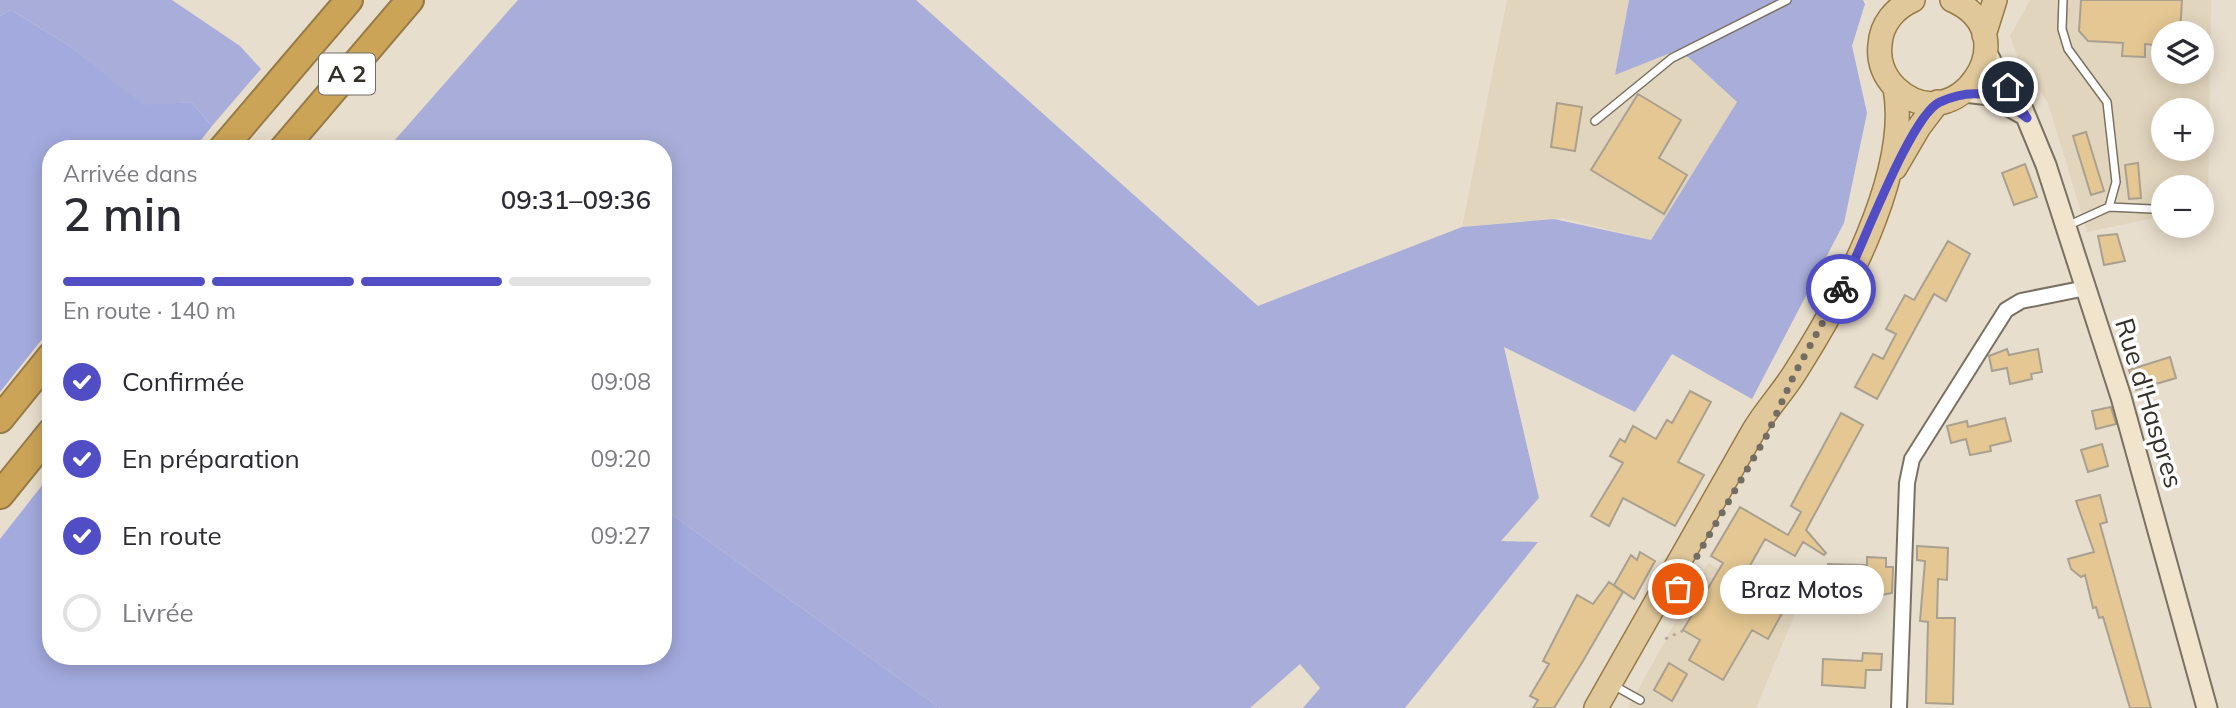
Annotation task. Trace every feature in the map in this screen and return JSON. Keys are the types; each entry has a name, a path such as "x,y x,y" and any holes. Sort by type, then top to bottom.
{"highway":[{"name":"A 2","path":"230,140 349,0"},
{"name":"A 2","path":"291,140 410,0"},
{"path":"0,419 42,367"},
{"path":"0,495 42,443"}],"main road":[{"path":"1885,26 1886,0"},
{"path":"1885,186 1898,119 1895,88 1884,71 1880,58 1880,38 1896,10 1913,0"},
{"path":"1952,0 1971,13 1985,43"},
{"path":"1895,88 1919,101 1938,102 1964,92 1978,77 1988,15 1995,0"},
{"name":"Rue d'Haspres","path":"1985,43 2027,118 2066,227 2122,397 2207,708"},
{"path":"1964,92 2000,99 2027,118"},
{"path":"1596,708 1620,695 1756,427 1794,375 1856,262 1885,186 1919,127 1938,102"}],"street":[{"path":"1899,708 1907,483 1912,459 2006,310 2021,301 2086,288"}],"lane":[{"path":"1595,121 1681,53 1787,0"},
{"path":"2063,0 2062,29 2068,49 2108,102 2116,182 2109,207"},
{"path":"2066,227 2109,207 2151,208"}],"path":[{"path":"1665,639 1687,629"}],"shaded area":[{"path":"0,0 172,0 240,46 261,69 212,126 191,102 143,106 73,48 11,10 0,16"},
{"path":"518,0 916,0 1258,306 1462,227 1554,219 1651,240 1737,102 1688,57 1673,52 1615,75 1629,0 1863,0 1865,4 1852,46 1867,113 1844,223 1752,399 1672,354 1635,412 1504,347 1539,498 1501,541 1538,542 1405,708 1303,708 1320,688 1300,664 1250,708 940,708 672,514 672,140 395,140"},
{"path":"1507,0 1629,0 1615,75 1673,52 1688,57 1737,102 1651,240 1562,218 1462,227"},
{"path":"2030,0 2211,0 2211,21 2151,21 2151,84 2210,84 2210,98 2151,98 2151,161 2209,161 2208,175 2151,175 2151,219 2087,232 2048,103 2018,58 2010,36"},
{"path":"11,10 73,48 143,105 191,102 212,126 201,140 42,140 42,339 0,392 0,16"},
{"path":"42,485 42,665 672,665 672,514 940,708 0,708 0,539"},
{"path":"1708,563 1796,612 1756,708 1628,708"}],"building":[{"path":"2081,0 2182,0 2181,21 2151,21 2151,45 2145,44 2145,57 2122,56 2123,43 2088,41 2079,31"},
{"path":"1638,94 1681,120 1659,158 1687,175 1664,214 1591,170"},
{"path":"1557,103 1582,107 1575,151 1551,147"},
{"path":"2086,132 2104,191 2091,195 2073,136"},
{"path":"2138,163 2141,198 2129,199 2125,165"},
{"path":"2025,164 2037,197 2014,205 2002,173"},
{"path":"2117,234 2125,261 2104,265 2098,236"},
{"path":"1948,241 1970,254 1946,301 1934,294 1877,399 1855,387 1873,354 1883,359 1896,334 1886,329 1905,295 1914,300"},
{"path":"2007,349 2009,355 2038,349 2042,372 2031,374 2032,379 2010,384 2007,368 1992,371 1989,356"},
{"path":"2170,357 2176,378 2136,390 2129,370"},
{"path":"1690,391 1711,402 1678,462 1704,475 1675,526 1623,498 1609,526 1591,516 1623,463 1610,456 1620,439 1625,442 1633,426 1656,439 1667,420 1672,423"},
{"path":"2111,407 2116,424 2096,429 2092,411"},
{"path":"1841,413 1863,425 1806,530 1826,553 1824,555 1803,542 1795,556 1765,539 1743,578 1787,604 1768,639 1752,630 1723,680 1689,660 1700,640 1683,630 1723,563 1711,556 1740,507 1788,535 1801,512 1791,506"},
{"path":"2005,418 2011,441 1990,446 1991,451 1970,455 1966,439 1951,443 1947,426 1967,421 1968,427"},
{"path":"2102,444 2108,466 2088,472 2081,450"},
{"path":"2100,495 2107,522 2100,524 2151,708 2130,708 2103,617 2099,618 2096,607 2093,608 2085,575 2081,577 2071,569 2068,559 2094,552 2076,501"},
{"path":"1917,546 1948,548 1947,580 1938,579 1937,618 1955,618 1953,704 1926,703 1928,622 1920,621 1925,561 1917,560"},
{"path":"1640,552 1655,561 1634,599 1614,585 1631,555 1637,560"},
{"path":"1867,557 1886,558 1886,567 1893,567 1892,593 1877,596 1863,592 1827,590 1828,564 1867,565"},
{"path":"1609,582 1623,592 1583,661 1554,708 1533,708 1538,700 1530,696 1549,664 1543,661 1577,595 1593,604"},
{"path":"1863,653 1882,654 1881,670 1866,670 1865,688 1822,685 1823,659 1862,661"},
{"path":"1669,663 1687,674 1672,701 1654,690"}],"way so far":[{"path":"1678,589 1767,435 1794,375 1841,289"}],"place":[{"name":"Braz Motos","path":"1678,589"}],"route":[{"path":"1841,289 1864,245 1885,186 1919,127 1938,102 1952,99 1964,92 1990,95 2007,103 2027,118 2020,102 2008,87"}]}
